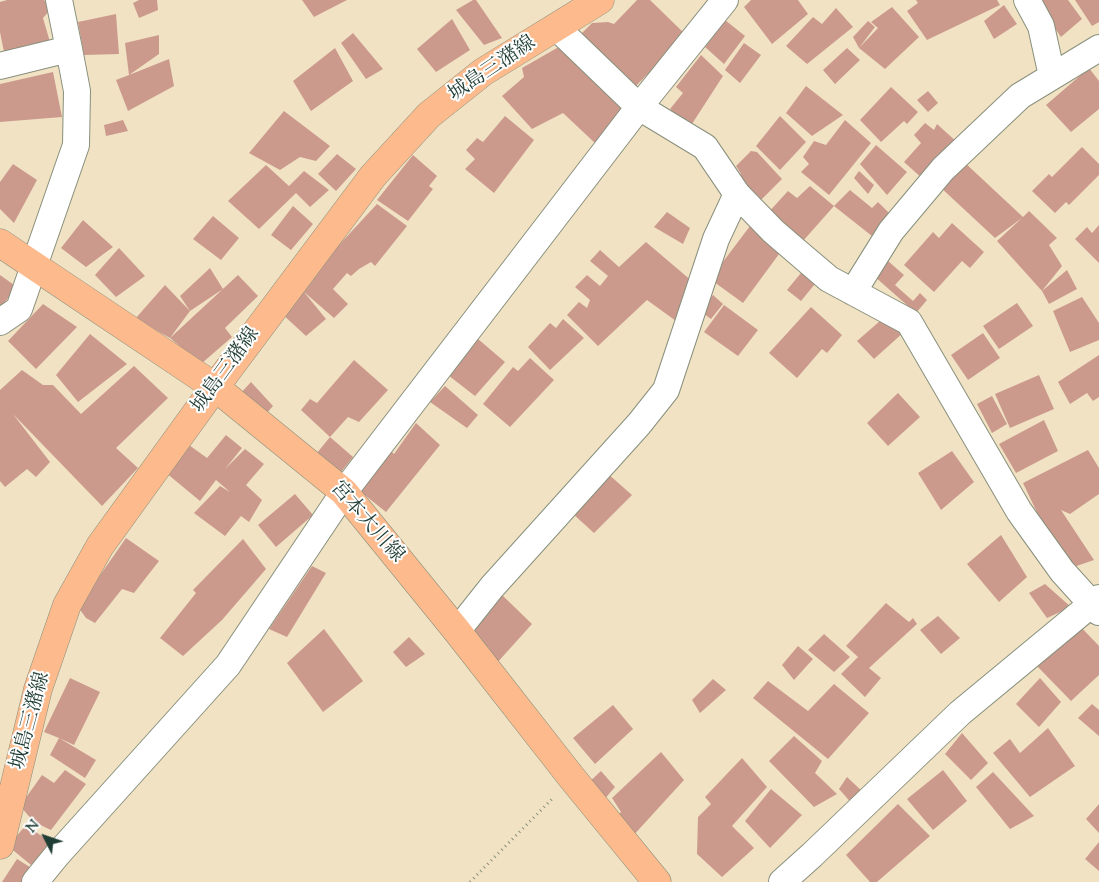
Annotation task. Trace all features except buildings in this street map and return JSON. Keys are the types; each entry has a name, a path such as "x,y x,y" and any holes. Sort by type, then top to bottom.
{"main road":[{"name":"城島三潴線","path":"0,845 38,689 67,605 100,546 215,387 373,176 429,115 483,72 600,0"},
{"name":"宮本大川線","path":"0,243 215,387 344,492 657,882"}],"street":[{"path":"0,322 19,309 76,145 77,92 70,49 58,0"},
{"path":"35,882 57,855 228,665 344,492 639,107 725,0"},
{"path":"1027,0 1041,26 1052,76"},
{"path":"556,27 639,107 705,147 737,194 773,231 795,250 829,278 909,322 1019,511 1062,571 1097,605 960,714 782,882"},
{"path":"853,292 891,231 944,169 1020,96 1099,48"},
{"path":"0,66 70,49"},
{"path":"457,631 492,587 639,424 666,390 716,239 737,194"}],"path":[{"path":"470,882 572,778"}]}
